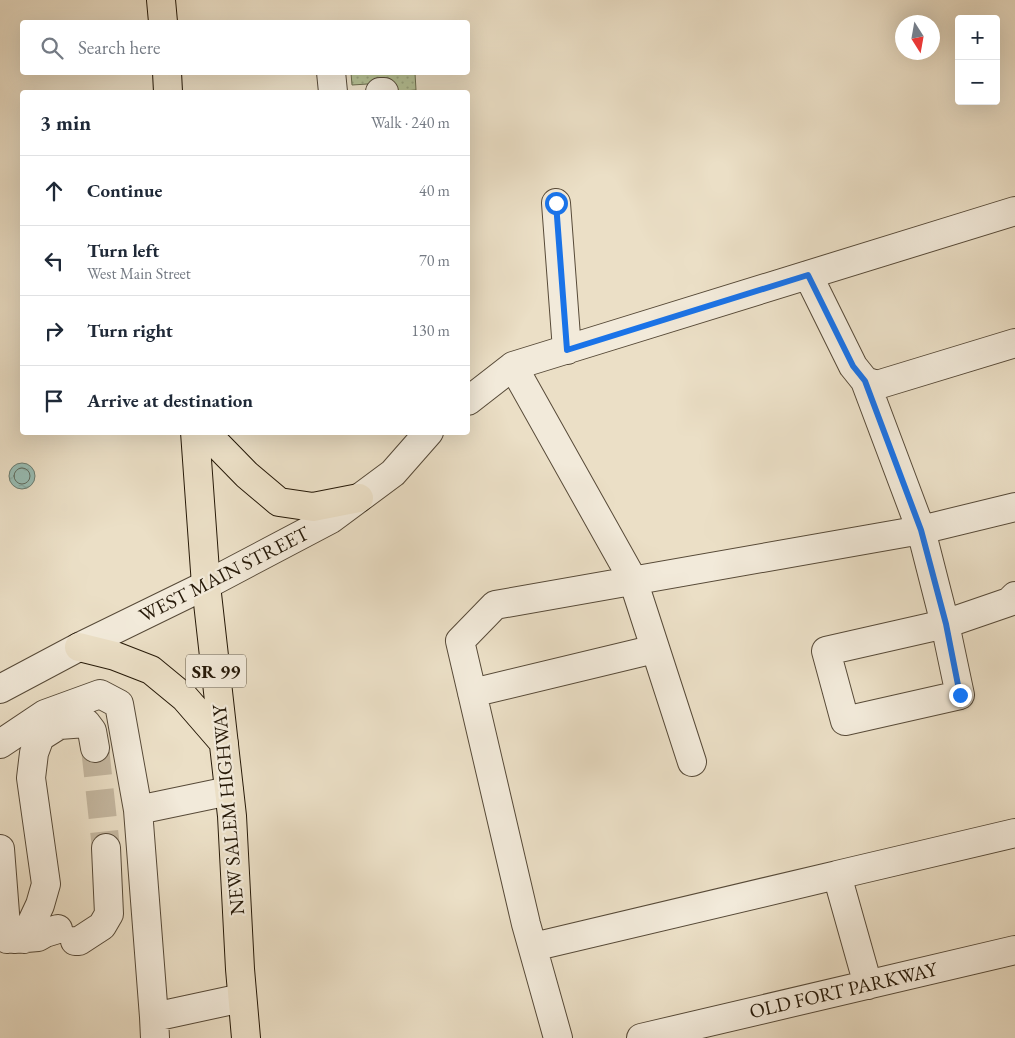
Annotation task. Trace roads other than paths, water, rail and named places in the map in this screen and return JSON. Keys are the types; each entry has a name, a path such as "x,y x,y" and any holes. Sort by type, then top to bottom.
{"main road":[{"path":"161,0 163,20"},
{"path":"167,75 168,90"},
{"name":"NEW SALEM HIGHWAY","path":"194,435 206,585 230,791 246,1038"},
{"path":"208,435 247,475 279,502 312,507 358,498"},
{"path":"79,647 115,656 151,670 185,698 224,743"}],"street":[{"path":"331,75 333,90"},
{"path":"556,203 567,350"},
{"path":"470,399 513,366 1015,211"},
{"path":"808,275 853,366 865,381 921,530 946,624 960,695 845,721 826,651 946,624 1009,602 1015,596"},
{"path":"865,381 877,385 1015,343"},
{"path":"513,366 633,580 692,762"},
{"name":"WEST MAIN STREET","path":"0,689 79,647 206,585 331,519 393,473 426,435"},
{"path":"558,1038 532,947 460,641 495,605 921,530 1015,507"},
{"path":"472,693 655,649"},
{"path":"0,744 45,714 100,694 118,704 138,810 154,1028 242,998"},
{"path":"48,936 40,905 46,884 31,778 34,753 40,737 58,725 86,723 92,731 95,748"},
{"path":"138,810 230,791"},
{"path":"532,947 1015,833"},
{"path":"48,936 102,926 109,914 106,848"},
{"path":"0,849 48,936"},
{"path":"837,875 868,985"},
{"name":"OLD FORT PARKWAY","path":"641,1038 1015,950"}],"water":[{"path":"22,463 32,466 35,476 32,486 22,489 12,486 9,476 12,466"}],"tunnel":[{"path":"95,748 106,848"}]}
